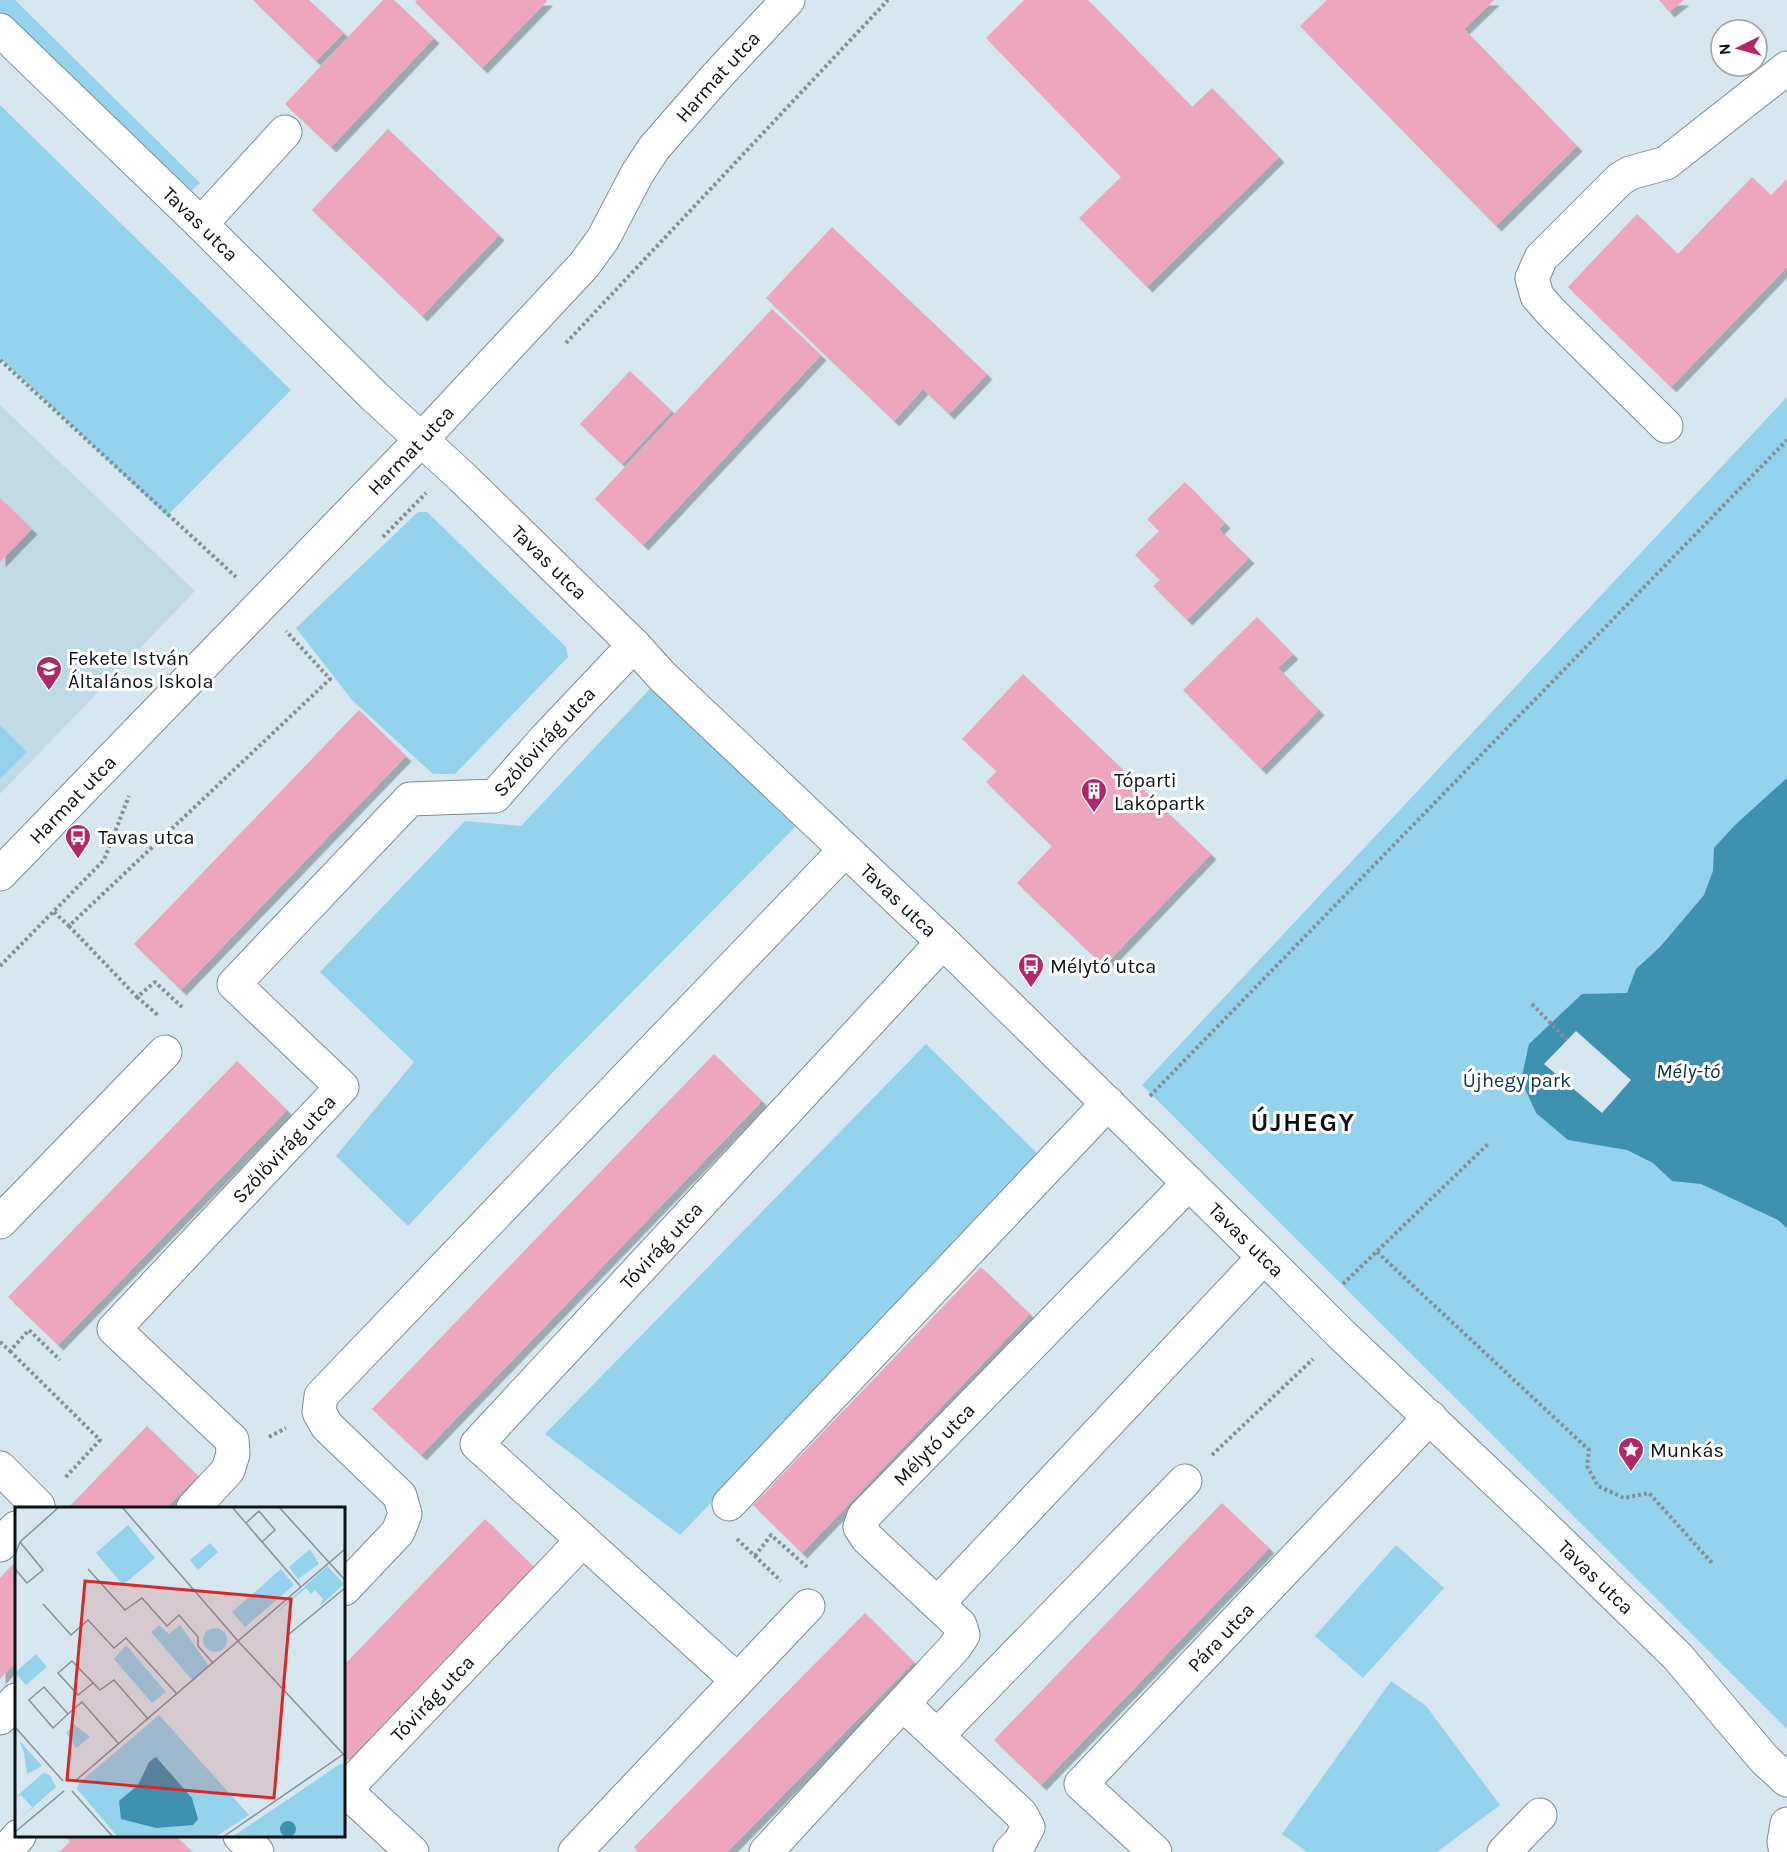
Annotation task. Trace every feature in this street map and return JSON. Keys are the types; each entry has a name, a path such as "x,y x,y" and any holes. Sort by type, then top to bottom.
{"street":[{"name":"Harmat utca","path":"0,874 422,440 584,265 603,239 637,174 654,148 716,76 788,0"},
{"name":"Tavas utca","path":"0,30 201,224 374,396 634,645 662,676 943,942 1340,1333 1678,1657 1764,1759 1787,1780"},
{"path":"1666,426 1551,312 1537,296 1532,278 1541,258 1620,179 1630,173 1666,163 1787,68"},
{"path":"201,224 285,132"},
{"name":"Szőlővirág utca","path":"233,1454 231,1440 114,1329 342,1087 234,984 410,798 495,796 545,739 634,645"},
{"path":"345,1589 398,1532 405,1514 400,1496 327,1426 319,1412 321,1396 845,850"},
{"name":"Tóvirág utca","path":"737,1680 477,1444 943,942"},
{"path":"0,1222 165,1052"},
{"path":"729,1504 1117,1112"},
{"name":"Mélytó utca","path":"766,1852 955,1647 963,1635 960,1625 867,1538 860,1527 864,1516 1189,1183"},
{"path":"938,1603 1264,1257"},
{"name":"Pára utca","path":"1155,1852 1081,1784 1430,1418"},
{"path":"195,1507 228,1470 233,1454"},
{"path":"0,1468 25,1507"},
{"path":"938,1736 1185,1481"},
{"path":"0,1545 15,1530"},
{"name":"Tóvirág utca","path":"412,1852 345,1790 582,1541"},
{"path":"575,1852 808,1606"},
{"path":"0,1718 15,1701"},
{"path":"903,1704 1021,1814 1028,1827 1020,1842 1010,1852"},
{"path":"1504,1852 1540,1815"},
{"path":"1786,1852 1784,1842 1787,1824"},
{"path":"4,1852 18,1837"},
{"path":"241,1837 257,1852"}],"path":[{"path":"563,346 888,0"},
{"path":"0,360 241,582"},
{"path":"1117,1112 1787,440"},
{"path":"69,926 330,679 286,630 278,639"},
{"path":"0,966 104,860 131,791"},
{"path":"54,912 137,997 154,982 182,1007"},
{"path":"1532,1004 1567,1040"},
{"path":"1317,1310 1489,1143"},
{"path":"1377,1252 1589,1450 1587,1466 1598,1486 1624,1498 1649,1493 1713,1564"},
{"path":"10,1351 29,1330 60,1359"},
{"path":"1185,1481 1340,1333"},
{"path":"0,1342 100,1440 37,1507"},
{"path":"233,1454 319,1412"},
{"path":"729,1504 716,1519 808,1606"},
{"path":"755,1556 771,1535 807,1567"}],"shaded area":[{"name":"Fekete István Általános Iskola","path":"0,405 195,591 0,794"}],"green space":[{"path":"0,0 15,0 200,183 184,197 0,17"},
{"path":"0,105 291,390 167,516 0,358"},
{"name":"Újhegy park","path":"1787,397 1787,1729 1142,1085"},
{"path":"418,512 427,512 566,647 568,657 455,774 433,774 352,700 296,628"},
{"path":"662,676 808,814 551,1074 408,1226 336,1156 414,1062 320,972 465,821 521,826"},
{"path":"0,725 27,752 0,779"},
{"path":"926,1044 1042,1158 680,1535 545,1434"},
{"path":"1396,1545 1444,1588 1363,1678 1315,1636"},
{"path":"1391,1681 1426,1706 1500,1805 1437,1852 1307,1852 1282,1834"}],"water":[{"name":"Mély-tó","path":"1787,778 1787,1228 1778,1220 1701,1184 1672,1181 1653,1163 1627,1150 1568,1140 1536,1113 1521,1080 1529,1044 1582,994 1627,993 1636,969 1660,947 1704,895 1713,871 1714,848 1735,825"}],"pier":[{"path":"1576,1031 1631,1080 1602,1113 1544,1064"}],"building":[{"path":"253,0 309,0 344,33 316,61"},
{"path":"383,0 394,0 434,38 331,147 285,104"},
{"path":"417,0 547,1 482,68 415,2"},
{"path":"1024,0 1088,0 1192,107 1212,88 1279,157 1147,287 1079,218 1121,177 986,38"},
{"path":"1327,0 1494,0 1464,29 1577,146 1496,226 1300,26"},
{"path":"1659,0 1684,0 1669,12"},
{"path":"388,129 499,235 422,316 312,210"},
{"path":"1752,177 1771,195 1787,179 1787,267 1671,387 1568,287 1637,214 1678,254"},
{"path":"832,227 987,374 949,414 923,389 894,421 766,298"},
{"path":"772,309 821,355 643,545 595,499"},
{"path":"630,371 672,411 622,464 580,424"},
{"path":"1185,482 1225,523 1219,529 1249,558 1187,620 1153,586 1160,580 1135,555 1159,531 1147,519"},
{"path":"0,498 32,529 0,562"},
{"path":"1257,617 1293,654 1278,668 1319,710 1261,769 1183,690"},
{"name":"Tóparti Lakópartk","path":"1023,674 1211,854 1104,966 1017,883 1052,846 986,782 997,771 962,739"},
{"path":"359,710 406,756 181,990 134,944"},
{"path":"714,1054 762,1101 421,1455 372,1409"},
{"path":"237,1061 287,1110 58,1345 8,1297"},
{"path":"981,1267 1030,1314 802,1553 753,1505"},
{"path":"147,1426 198,1476 167,1507 69,1507"},
{"path":"1222,1503 1269,1548 1041,1785 994,1740"},
{"path":"485,1519 535,1568 345,1763 345,1664"},
{"path":"15,1562 15,1663 0,1679 0,1578"},
{"path":"865,1613 914,1662 727,1852 638,1852 634,1847"},
{"path":"66,1837 177,1837 192,1852 59,1852 70,1842"}],"place":[{"name":"Fekete István Általános Iskola","path":"49,692"},
{"name":"Tóparti Lakópartk","path":"1094,814"},
{"name":"Tavas utca","path":"78,860"},
{"name":"Mélytó utca","path":"1031,989"},
{"name":"Munkás","path":"1631,1473"}],"district":[{"name":"ÚJHEGY","path":"1303,1122"}]}
